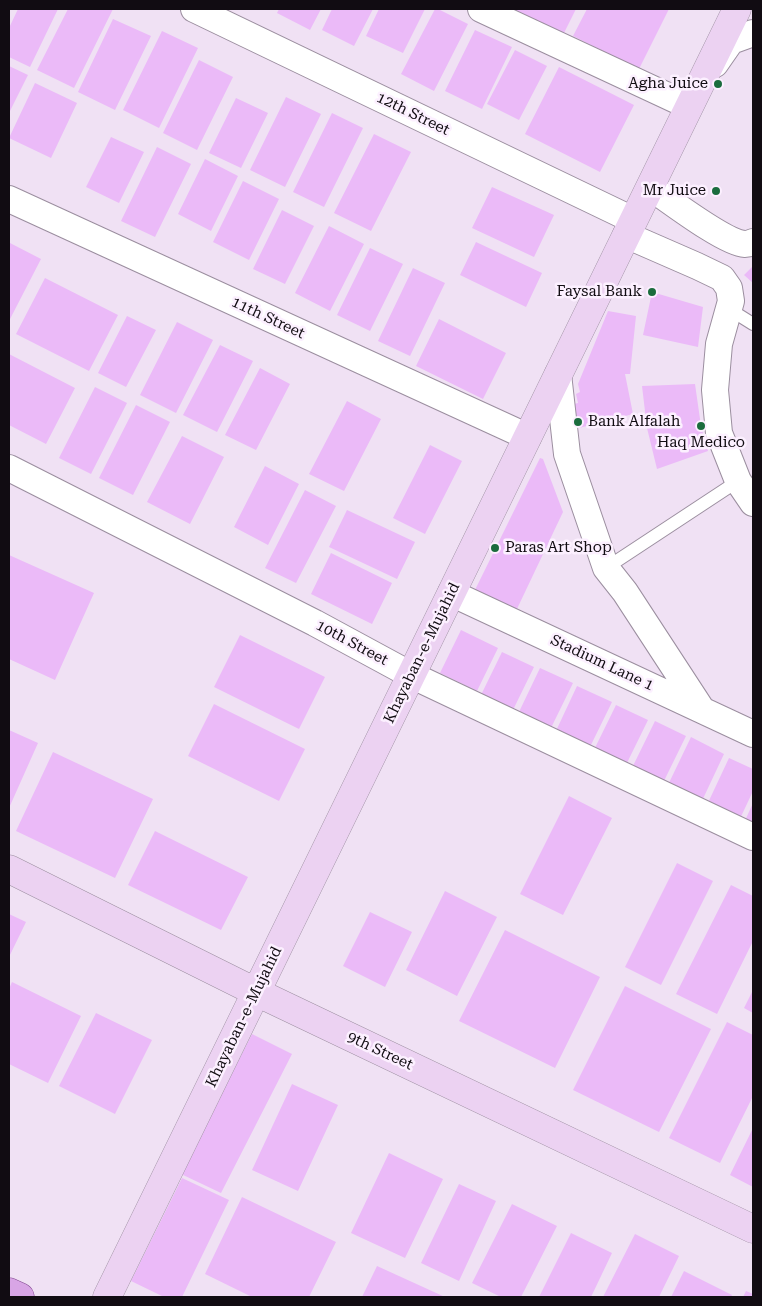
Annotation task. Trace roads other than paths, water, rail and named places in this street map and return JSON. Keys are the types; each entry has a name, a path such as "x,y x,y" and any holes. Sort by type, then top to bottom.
{"main road":[{"name":"Khayaban-e-Mujahid","path":"107,1297 737,9"},
{"name":"9th Street","path":"9,869 256,992 753,1229"},
{"path":"9,1292 20,1297"}],"street":[{"name":"12th Street","path":"194,9 629,228 722,278 729,288 731,301 719,344 715,390 719,433 738,481 753,504"},
{"path":"481,9 692,100 731,41 753,33"},
{"path":"650,187 718,233 745,244 753,242"},
{"name":"11th Street","path":"9,199 528,437"},
{"path":"697,266 718,233"},
{"path":"558,374 567,454 606,568 625,592 702,710"},
{"name":"10th Street","path":"9,468 306,618 411,674 753,837"},
{"name":"Stadium Lane 1","path":"451,593 753,734"}],"lane":[{"path":"729,310 753,324"},
{"path":"606,568 738,481"}],"place":[{"name":"Agha Juice","path":"718,84"},
{"name":"Mr Juice","path":"716,191"},
{"name":"Faysal Bank","path":"652,292"},
{"name":"Bank Alfalah","path":"578,422"},
{"name":"Haq Medico","path":"701,426"},
{"name":"Paras Art Shop","path":"495,548"}]}
